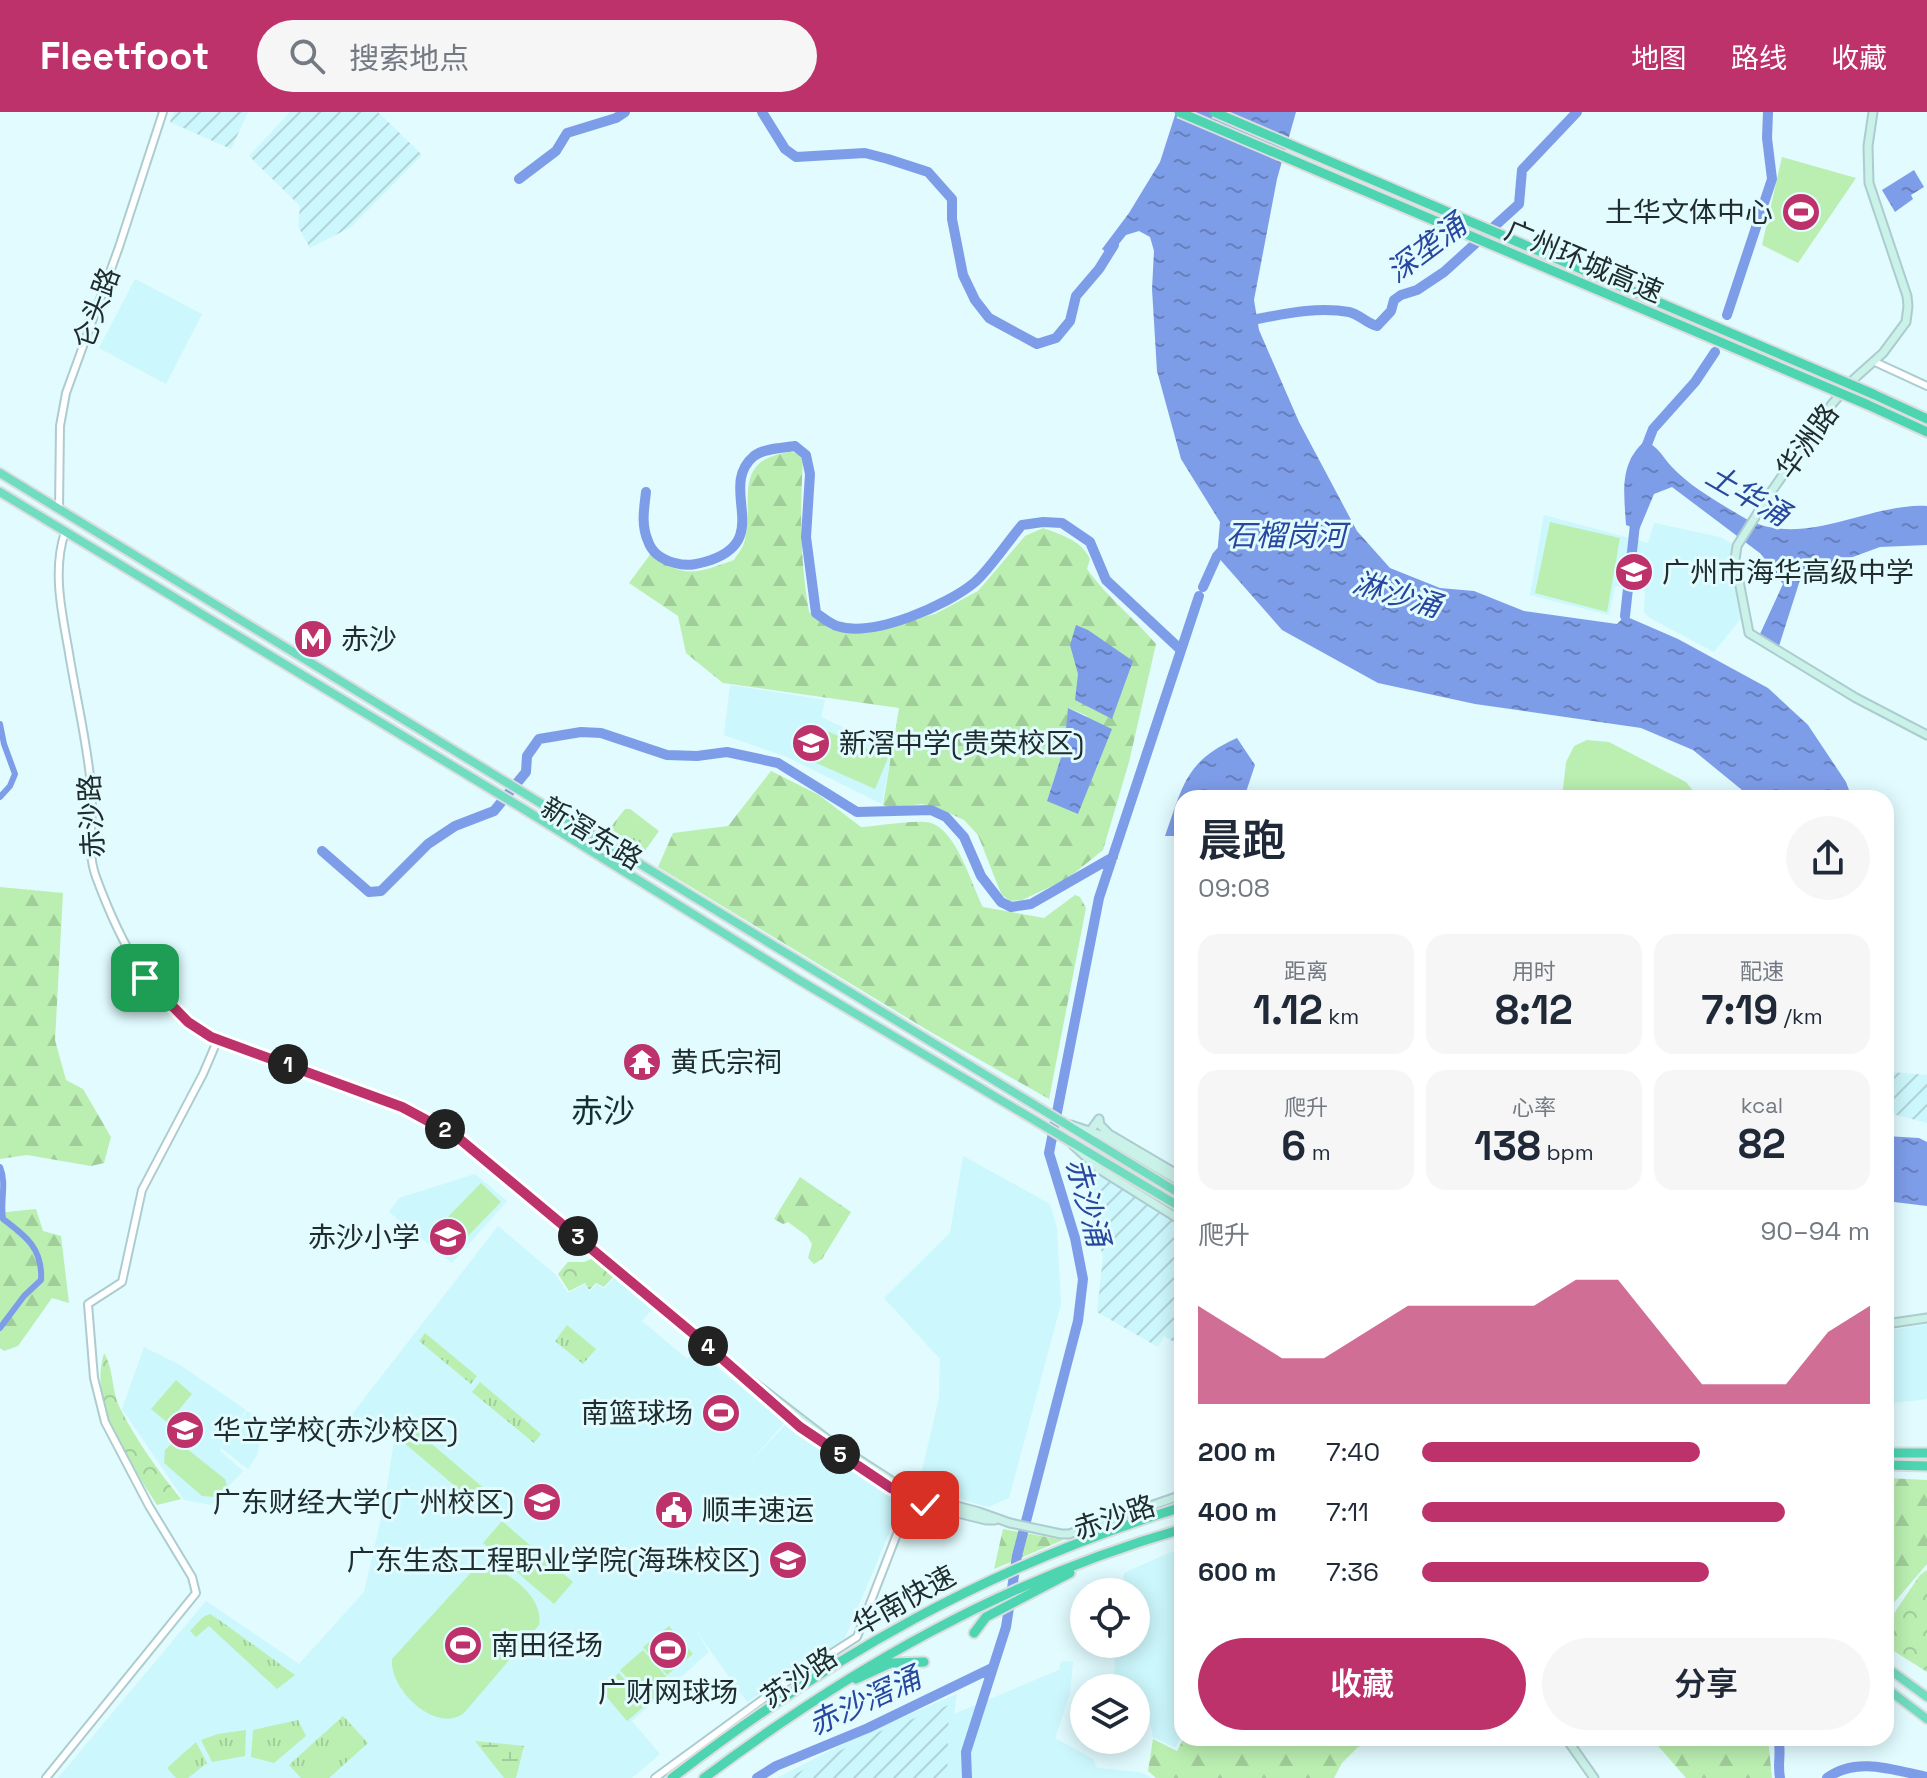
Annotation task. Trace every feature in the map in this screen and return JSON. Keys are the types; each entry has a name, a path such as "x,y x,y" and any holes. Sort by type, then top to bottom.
{"highway":[{"name":"广州环城高速","path":"1179,112 1927,432"},
{"name":"广州环城高速","path":"1214,112 1927,419"},
{"name":"新滘东路","path":"0,473 1174,1190"},
{"name":"新滘东路","path":"0,492 749,949 1174,1203"},
{"path":"1894,1453 1927,1453"},
{"path":"1894,1465 1927,1466"},
{"name":"华南快速","path":"672,1778 760,1714 924,1611 1076,1542 1174,1510"},
{"name":"华南快速","path":"704,1778 818,1698 899,1647 1021,1588 1100,1555 1174,1532"},
{"path":"974,1633 983,1619 1100,1555"},
{"path":"818,1698 891,1663 924,1662"},
{"path":"1894,1673 1927,1697"},
{"path":"1894,1694 1927,1719"}],"main road":[{"name":"华洲路","path":"1873,112 1868,146 1869,183 1908,306 1906,322 1875,362 1855,378 1832,404 1740,539 1735,560 1749,633 1856,698 1927,735"},
{"path":"1091,1130 1099,1119 1100,1125 1109,1134 1174,1172"},
{"path":"1071,1125 1091,1130 1174,1178"},
{"path":"1069,1141 1099,1169 1174,1216"},
{"path":"1894,1323 1927,1318"},
{"name":"赤沙路","path":"732,1366 816,1432 911,1497 979,1512 997,1520 1053,1534 1069,1534 1174,1498"},
{"path":"1572,1746 1594,1778"}],"street":[{"name":"仑头路","path":"59,509 60,426 66,393 119,247 163,112"},
{"path":"1875,362 1927,386"},
{"name":"赤沙路","path":"65,532 59,554 60,601 92,788 92,863 137,967 188,1022 218,1039 402,1107 456,1136 732,1366"},
{"path":"46,1778 196,1593 192,1577 112,1437 99,1403 92,1362 88,1304 116,1288 123,1279 142,1190 218,1039"},
{"name":"苏沙路","path":"655,1778 785,1683 857,1637 911,1497"}],"shaded area":[{"path":"174,112 248,112 231,149 170,122"},
{"path":"290,112 378,112 422,155 351,227 310,248 298,226 300,206 249,156"},
{"path":"135,279 202,314 166,384 99,348"},
{"name":"广州市海华高级中学","path":"1544,515 1648,543 1654,523 1720,537 1734,545 1743,616 1714,652 1650,618 1644,612 1645,591 1615,586 1609,615 1530,595"},
{"name":"新滘中学(贵荣校区)","path":"730,685 825,700 821,717 892,750 882,804 787,757 724,735"},
{"path":"1894,1072 1927,1075 1927,1123 1894,1114"},
{"path":"963,1156 1050,1204 1057,1228 1061,1304 1009,1498 988,1507 918,1487 939,1398 940,1359 884,1298 950,1233"},
{"path":"1080,1162 1174,1221 1174,1342 1164,1336 1158,1347 1097,1312 1103,1256"},
{"name":"赤沙小学","path":"475,1174 507,1201 452,1263 389,1212 399,1198"},
{"name":"广东财经大学(广州校区)","path":"498,1226 555,1274 568,1293 585,1284 589,1292 597,1284 604,1289 615,1277 653,1308 642,1321 687,1359 691,1355 705,1364 712,1363 784,1423 746,1467 786,1424 903,1500 845,1638 747,1702 695,1629 709,1652 632,1721 660,1754 632,1778 58,1778 206,1601 299,1664 364,1592 384,1506 395,1435 385,1426 388,1422 381,1422 366,1440 346,1422"},
{"path":"1927,1324 1927,1399 1894,1403 1894,1330"},
{"name":"华立学校(赤沙校区)","path":"144,1347 180,1365 246,1410 230,1436 247,1411 265,1422 257,1455 248,1469 221,1448 220,1451 243,1471 211,1505 184,1500 122,1409"},
{"path":"1174,1551 1175,1748 1153,1737 1150,1674 1114,1674 1115,1658 1150,1658 1150,1578 1123,1578 1124,1573"},
{"path":"1061,1661 1073,1662 1070,1693 1055,1738 1070,1746 1070,1754 1084,1754 1093,1759 1097,1768 1140,1772 1152,1778 777,1778 861,1735 957,1694 954,1714 1059,1670"},
{"path":"949,1705 947,1778 788,1778 868,1736"}],"green space":[{"name":"土华文体中心","path":"1782,157 1856,178 1798,263 1762,245"},
{"path":"790,452 799,453 803,459 802,536 809,612 830,629 856,633 935,614 978,591 1025,536 1043,528 1082,547 1090,559 1087,569 1156,644 1129,762 1103,850 1067,879 1022,900 1010,901 1002,895 978,835 964,820 934,806 921,804 892,808 883,805 899,708 723,683 686,653 678,616 629,583 652,552 672,567 691,571 734,560 744,543 752,474 759,464","holes":["1069,708 1087,716 1047,801 1064,748"]},
{"path":"1550,522 1620,538 1607,612 1535,593"},
{"path":"809,723 888,758 875,789 796,754"},
{"path":"1587,740 1609,742 1686,782 1692,790 1563,790 1566,762 1574,746"},
{"path":"771,771 819,795 861,827 917,822 936,825 945,832 961,856 983,907 1044,918 1075,895 1080,897 1086,908 1049,1099 929,1031 658,867 673,833 728,826"},
{"path":"625,809 630,809 659,831 644,852 610,828"},
{"path":"0,887 63,893 55,1040 66,1080 83,1089 111,1137 104,1163 91,1166 27,1155 0,1159"},
{"path":"800,1177 851,1212 822,1259 814,1264 808,1258 812,1244 807,1236 788,1222 783,1224 774,1219"},
{"path":"481,1183 501,1202 464,1240 444,1221"},
{"path":"0,1206 6,1212 36,1209 43,1231 61,1236 69,1303 52,1298 18,1346 4,1351 0,1348"},
{"path":"596,1257 615,1275 604,1287 596,1283 589,1290 585,1283 569,1291 558,1274 568,1262 584,1262"},
{"path":"567,1325 596,1349 583,1364 555,1341"},
{"path":"425,1333 477,1376 471,1384 419,1341"},
{"path":"104,1353 117,1401 126,1420 181,1499 157,1505 124,1452 106,1413 102,1394"},
{"path":"176,1380 192,1394 168,1423 151,1409"},
{"path":"480,1382 541,1434 534,1443 472,1392"},
{"path":"413,1428 499,1501 488,1514 402,1441"},
{"path":"177,1441 225,1479 227,1486 216,1497 202,1496 164,1463 165,1450"},
{"path":"1894,1478 1927,1480 1927,1564 1894,1603"},
{"path":"502,1521 573,1582 554,1604 483,1543"},
{"path":"1003,1529 1063,1540 994,1569"},
{"name":"南田径场","path":"478,1565 499,1571 520,1584 536,1604 539,1625 465,1712 454,1718 442,1718 429,1714 407,1696 398,1684 392,1659"},
{"path":"1927,1570 1927,1672 1894,1651 1894,1613 1920,1575"},
{"path":"210,1614 295,1675 277,1689 209,1626 196,1637 190,1631"},
{"name":"广财网球场","path":"669,1626 693,1654 667,1675 643,1647"},
{"path":"643,1650 672,1683 649,1703 620,1670"},
{"path":"619,1673 646,1705 627,1721 600,1689"},
{"path":"343,1716 368,1743 329,1778 301,1778 289,1765"},
{"path":"298,1720 306,1736 274,1763 251,1757 253,1730"},
{"path":"246,1730 245,1756 212,1762 201,1740"},
{"path":"1153,1739 1177,1751 1180,1746 1362,1746 1342,1763 1334,1778 1156,1778 1148,1771"},
{"path":"475,1741 524,1746 516,1778 504,1778"},
{"path":"196,1742 207,1763 188,1778 176,1778 167,1768"},
{"path":"1658,1746 1769,1746 1772,1778 1686,1778"}],"water":[{"name":"石榴岗河","path":"1176,112 1296,112 1277,179 1254,300 1259,330 1299,422 1357,531 1390,568 1440,588 1474,591 1524,611 1617,624 1625,616 1678,639 1768,688 1808,725 1849,790 1742,790 1693,750 1641,728 1475,704 1378,683 1282,630 1217,556 1220,522 1181,459 1157,371 1152,289 1154,251 1150,237 1139,231 1126,235 1110,255 1102,249 1129,213 1160,162"},
{"path":"1914,170 1924,187 1911,195 1913,199 1895,212 1882,190"},
{"path":"1645,441 1695,487 1741,516 1764,526 1810,528 1880,511 1927,506 1927,545 1880,547 1820,569 1800,580 1779,646 1760,634 1783,584 1761,554 1672,487 1654,494 1639,530 1626,525 1624,490 1627,469"},
{"path":"1076,625 1133,661 1112,719 1075,700 1078,674 1070,645"},
{"path":"1068,708 1112,729 1078,814 1047,801 1064,748"},
{"path":"1237,738 1255,765 1247,790 1182,790 1196,766"},
{"path":"1174,811 1174,836 1165,836"},
{"path":"1894,1136 1919,1138 1927,1142 1927,1206 1894,1202"}],"waterway":[{"path":"519,179 556,151 567,133 616,118 625,112"},
{"path":"762,112 785,149 796,157 865,153 928,172 952,199 952,219 963,275 975,300 989,318 1037,344 1056,338 1070,321 1076,296 1114,245"},
{"name":"深垄涌","path":"1246,321 1298,312 1336,310 1353,313 1377,326 1391,311 1394,300 1417,290 1444,272 1519,204 1522,170 1577,112"},
{"path":"1727,315 1772,179 1767,138 1768,112"},
{"path":"1643,455 1653,429 1695,382 1715,352"},
{"path":"646,492 644,529 655,552 666,560 680,564 711,560 729,550 739,539 742,526 740,482 744,468 758,453 795,446 806,455 810,474 806,537 816,613 834,625 852,628 889,623 929,609 963,591 981,577 1022,525 1062,523 1090,542 1106,580 1181,650"},
{"path":"1625,616 1636,515"},
{"name":"赤沙涌","path":"1203,587 1217,556 1225,547"},
{"name":"赤沙涌","path":"967,1778 966,1752 1006,1627 1017,1556 1078,1321 1083,1279 1075,1238 1049,1153 1099,898 1199,596"},
{"path":"0,724 15,774 0,797"},
{"path":"322,851 369,892 381,891 428,844 455,826 494,811 526,772 527,756 539,739 581,732 601,733 667,755 697,756 727,752 778,763 857,812 931,810 946,817 964,837 981,876 1001,902 1011,907 1031,904 1113,857"},
{"path":"0,1167 3,1219 31,1244 41,1269 41,1280 24,1296 0,1328"},
{"name":"赤沙滘涌","path":"757,1778 776,1766 868,1728 992,1668"},
{"path":"1780,1746 1780,1778"},
{"path":"1827,1778 1838,1771 1863,1766 1889,1768 1927,1777"}],"place":[{"name":"土华文体中心","path":"1801,212"},
{"name":"广州市海华高级中学","path":"1634,572"},
{"name":"赤沙","path":"313,639"},
{"name":"新滘中学(贵荣校区)","path":"811,743"},
{"name":"黄氏宗祠","path":"642,1062"},
{"name":"赤沙小学","path":"448,1237"},
{"name":"南篮球场","path":"721,1413"},
{"name":"华立学校(赤沙校区)","path":"185,1430"},
{"name":"广东财经大学(广州校区)","path":"542,1502"},
{"name":"顺丰速运","path":"674,1510"},
{"name":"广东生态工程职业学院(海珠校区)","path":"788,1560"},
{"name":"南田径场","path":"463,1645"},
{"name":"广财网球场","path":"668,1650"}],"district":[{"name":"赤沙","path":"603,1111"}],"route":[{"path":"145,978 199,1031 402,1107 456,1136 732,1366 744,1380 800,1427 891,1488 925,1505"}],"water label":[{"name":"土华涌","path":"1748,495"},
{"name":"淋沙涌","path":"1397,594"}]}
